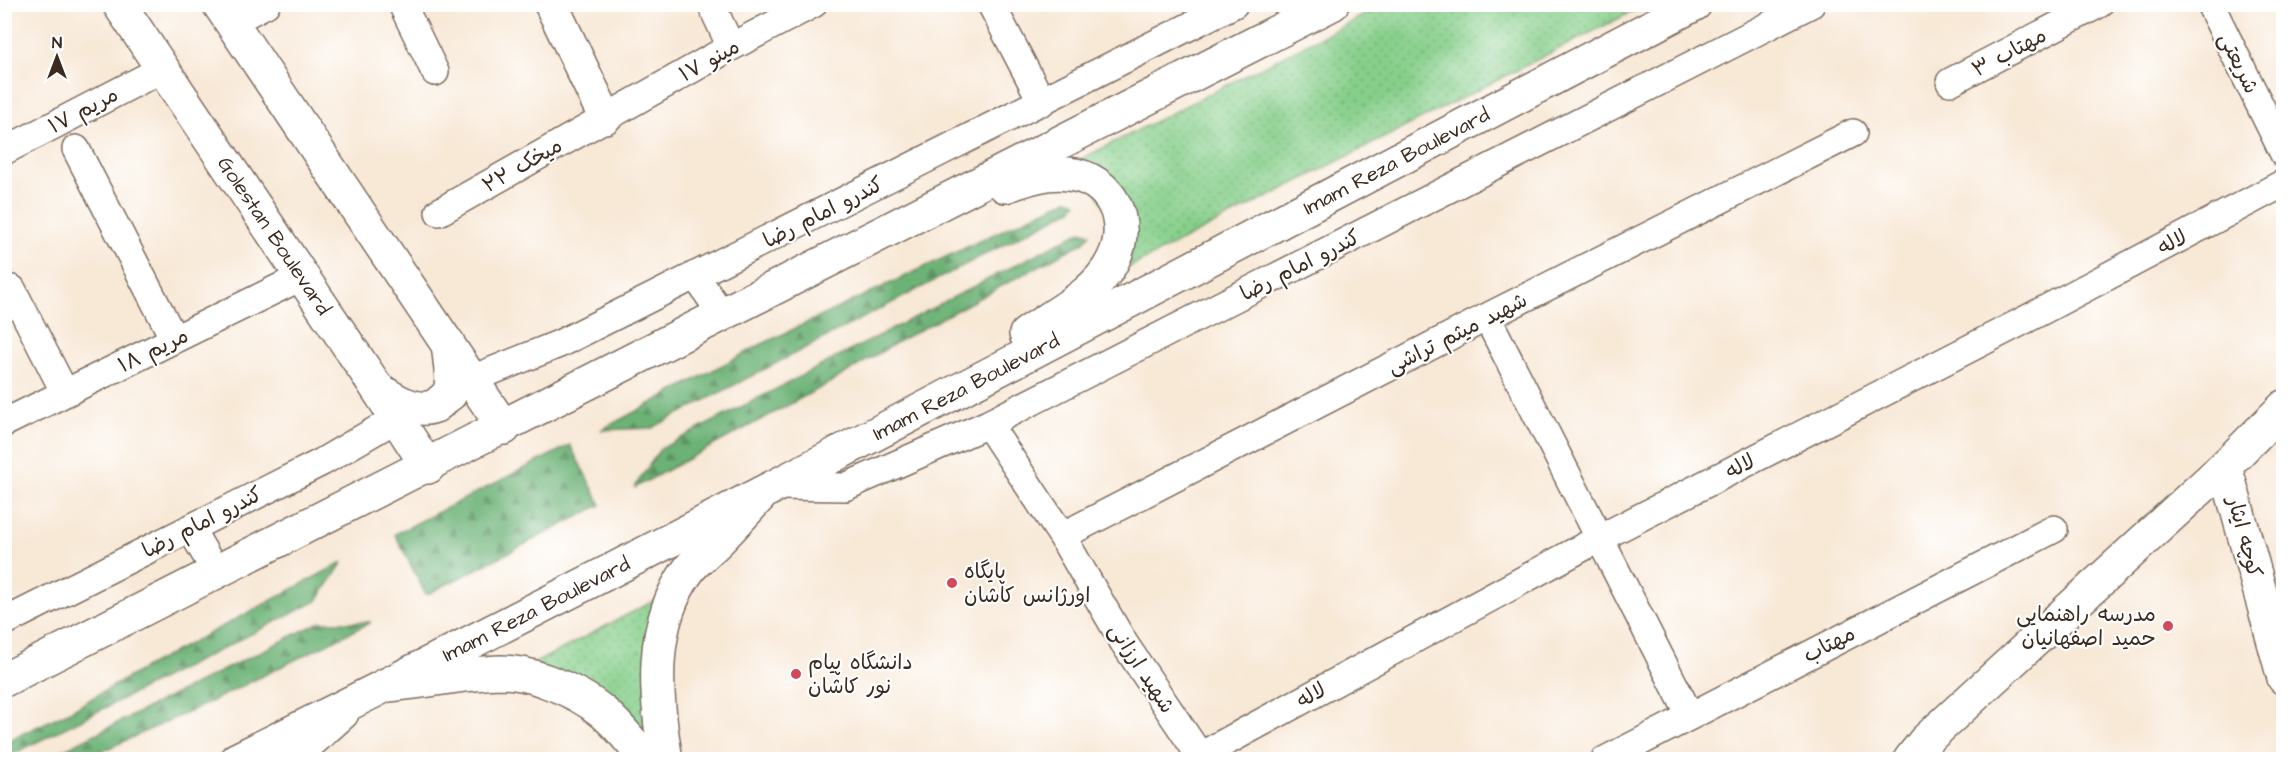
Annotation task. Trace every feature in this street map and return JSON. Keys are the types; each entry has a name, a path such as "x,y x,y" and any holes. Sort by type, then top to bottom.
{"main road":[{"name":"Golestan Boulevard","path":"119,4 428,467"},
{"path":"551,4 605,117"},
{"path":"6,680 428,467 903,221 1332,4"},
{"name":"Imam Reza Boulevard","path":"236,759 385,686 704,521 769,490 1695,4"},
{"path":"225,13 504,428"},
{"path":"890,425 1080,297 1095,284 1113,259 1118,244 1119,218 1114,201 1095,183 1070,174 1052,173 1031,177 903,221"},
{"path":"377,388 394,399 420,408 435,405 450,394 452,379 448,343"},
{"path":"1910,759 1925,741 2225,466 2283,407"},
{"name":"کوچه ایثار","path":"2225,466 2278,635 2283,678"},
{"path":"666,759 657,701 657,678 660,642 676,591 690,568 769,490"},
{"path":"385,686 504,672 536,677 566,688 591,701 619,725 646,759"},
{"path":"289,759 356,700"}],"street":[{"path":"225,13 266,4"},
{"path":"402,4 435,72"},
{"path":"711,4 731,47"},
{"name":"مینو ۱۷","path":"605,117 813,4"},
{"path":"991,4 1042,102"},
{"name":"کندرو امام رضا","path":"472,379 559,344 1234,4"},
{"name":"کندرو امام رضا","path":"769,490 845,487 988,424 1811,4"},
{"name":"مهتاب ۳","path":"1950,82 2099,4"},
{"name":"شریعتی","path":"2210,4 2283,154"},
{"name":"مریم ۱۷","path":"4,151 162,69"},
{"name":"میخک ۲۲","path":"439,212 605,117"},
{"name":"شهید میثم تراشی","path":"1062,536 1487,317 1853,133"},
{"path":"76,149 174,339"},
{"name":"لاله","path":"1200,758 1600,538 2021,322 2283,183"},
{"path":"696,275 722,315"},
{"name":"مریم ۱۸","path":"4,423 301,276"},
{"path":"12,289 65,393"},
{"path":"1487,317 1690,716"},
{"name":"کندرو امام رضا","path":"4,622 322,462 397,418"},
{"name":"شهید ارزانی","path":"988,424 1062,536 1124,643 1200,758"},
{"path":"190,528 217,574"},
{"name":"مهتاب","path":"1605,759 2054,530"}],"green space":[{"path":"1384,5 1645,5 1130,267 1130,247 1077,161"},
{"path":"1068,199 1077,202 1072,209 652,428 601,430 762,344"},
{"path":"1081,231 1090,234 1084,242 899,341 831,382 634,488 660,449"},
{"path":"570,445 601,505 426,595 395,534"},
{"path":"343,562 317,601 5,758 5,742 70,711 146,667"},
{"path":"665,595 655,744 533,664"},
{"path":"320,622 371,622 208,703 85,759 45,759"}],"place":[{"name":"پایگاه اورژانس کاشان","path":"952,583"},
{"name":"مدرسه راهنمایی حمید اصفهانیان","path":"2168,626"},
{"name":"دانشگاه پیام نور کاشان","path":"796,674"}]}
